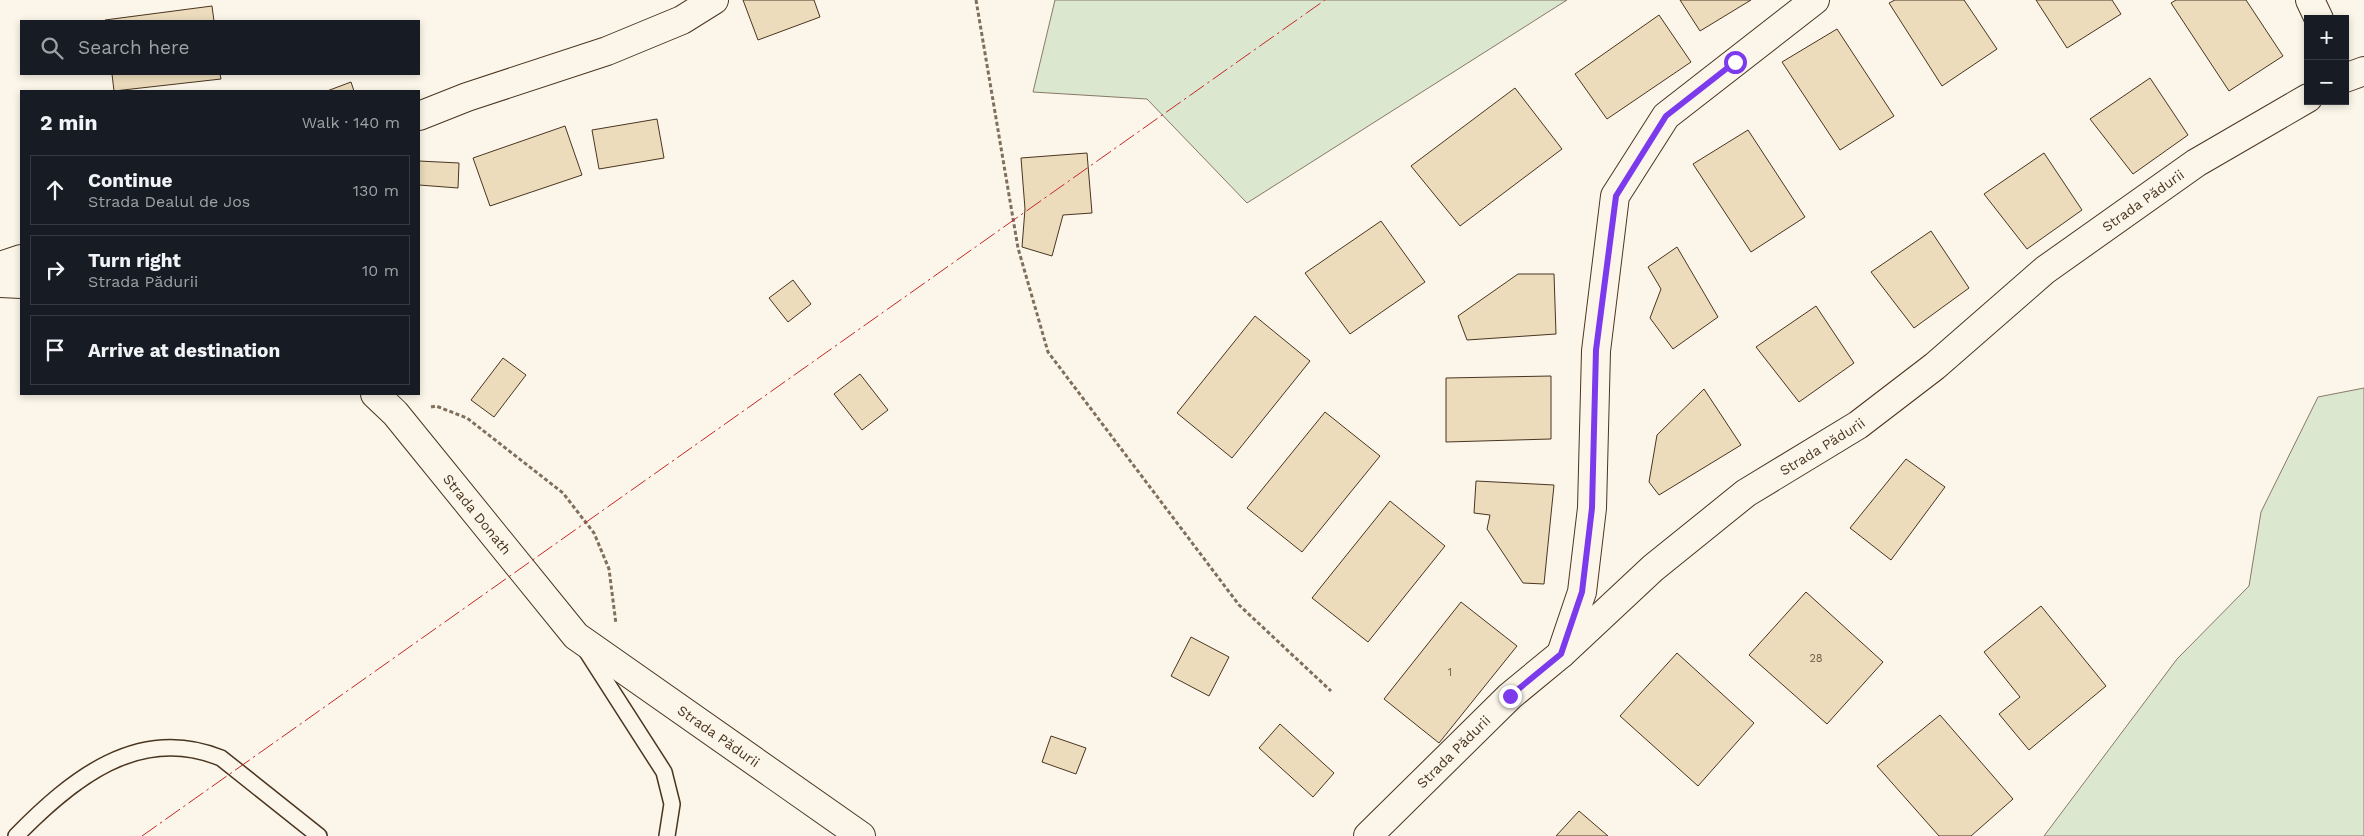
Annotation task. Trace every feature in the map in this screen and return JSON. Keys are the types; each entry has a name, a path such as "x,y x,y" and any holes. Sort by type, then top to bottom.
{"street":[{"path":"420,116 467,97 607,51 682,20 714,0"},
{"path":"1561,654 1582,592 1592,508 1596,350 1616,196 1666,116 1815,0"},
{"path":"2310,0 2317,15"},
{"name":"Strada Pădurii","path":"1368,836 1510,696 1561,654 1653,568 1746,493 1858,425 1935,366 2045,270 2196,163 2304,100"},
{"path":"0,266 20,259"},
{"path":"0,283 20,284"},
{"name":"Strada Donath","path":"376,395 395,413 576,636"},
{"name":"Strada Pădurii","path":"576,636 861,836"}],"lane":[{"path":"576,636 664,772 672,804 667,836"},
{"path":"16,836 33,818 81,779 103,766 144,750 175,746 203,750 221,758 319,836"}],"path":[{"path":"976,0 1018,248 1048,352 1239,605 1331,691"},
{"path":"395,413 436,406 467,418 563,493 594,533 609,569 616,617 618,665"}],"green space":[{"path":"1055,0 1567,0 1247,203 1147,99 1033,92"},
{"path":"2364,388 2364,836 2044,836 2177,659 2249,586 2261,512 2318,397"}],"building":[{"path":"743,0 814,0 820,17 758,40"},
{"path":"1680,0 1751,0 1700,31"},
{"path":"1895,0 1964,0 1997,49 1942,86 1889,3"},
{"path":"2036,0 2112,0 2121,14 2067,48"},
{"path":"2176,0 2246,0 2283,56 2229,91 2171,3"},
{"path":"212,6 214,20 105,20"},
{"path":"1659,15 1691,62 1607,119 1575,74"},
{"path":"1837,29 1894,116 1840,150 1782,62"},
{"path":"112,75 220,75 221,79 123,90 114,90"},
{"path":"2150,78 2188,135 2133,174 2090,119"},
{"path":"351,82 354,90 330,90"},
{"path":"1515,88 1562,149 1460,226 1411,166"},
{"path":"657,119 664,158 599,169 592,130"},
{"path":"565,126 582,175 490,206 473,158"},
{"path":"1748,130 1805,217 1751,252 1693,164"},
{"path":"1087,153 1092,213 1063,215 1052,256 1022,247 1025,209 1021,158"},
{"path":"2044,153 2082,210 2027,249 1984,194"},
{"path":"420,161 459,163 458,188 420,185"},
{"path":"1381,221 1425,282 1350,334 1305,273"},
{"path":"1931,231 1969,288 1914,328 1871,272"},
{"path":"1677,247 1718,317 1673,349 1650,318 1661,289 1648,267"},
{"path":"1518,274 1554,274 1556,334 1467,340 1458,316"},
{"path":"793,280 811,304 788,322 769,298"},
{"path":"1816,306 1854,363 1799,402 1756,347"},
{"path":"1255,316 1310,361 1232,458 1177,413"},
{"path":"503,358 526,375 494,417 471,400"},
{"path":"860,374 888,410 862,430 834,394"},
{"path":"1551,376 1551,439 1446,442 1446,378"},
{"path":"1704,389 1741,445 1659,495 1649,482 1657,435"},
{"path":"1325,412 1380,456 1302,552 1247,508"},
{"path":"1906,459 1945,487 1891,560 1850,528"},
{"path":"1476,481 1554,485 1544,584 1523,583 1487,529 1490,515 1474,513"},
{"path":"1390,501 1445,546 1368,642 1312,598"},
{"path":"1806,592 1883,662 1827,724 1749,655"},
{"path":"1461,602 1517,646 1439,743 1384,699"},
{"path":"2041,606 2106,686 2029,750 1999,714 2020,697 1984,652"},
{"path":"1191,637 1229,657 1209,696 1171,676"},
{"path":"1677,653 1754,723 1698,786 1620,716"},
{"path":"1940,715 2013,799 1971,836 1939,836 1877,766"},
{"path":"1280,724 1334,773 1313,797 1259,748"},
{"path":"1051,736 1086,748 1076,774 1042,762"},
{"path":"1579,811 1608,836 1556,836"}],"power":[{"path":"142,836 1325,0"}],"route":[{"path":"1510,696 1561,654 1582,592 1592,508 1596,350 1616,196 1666,116 1735,62"}]}
